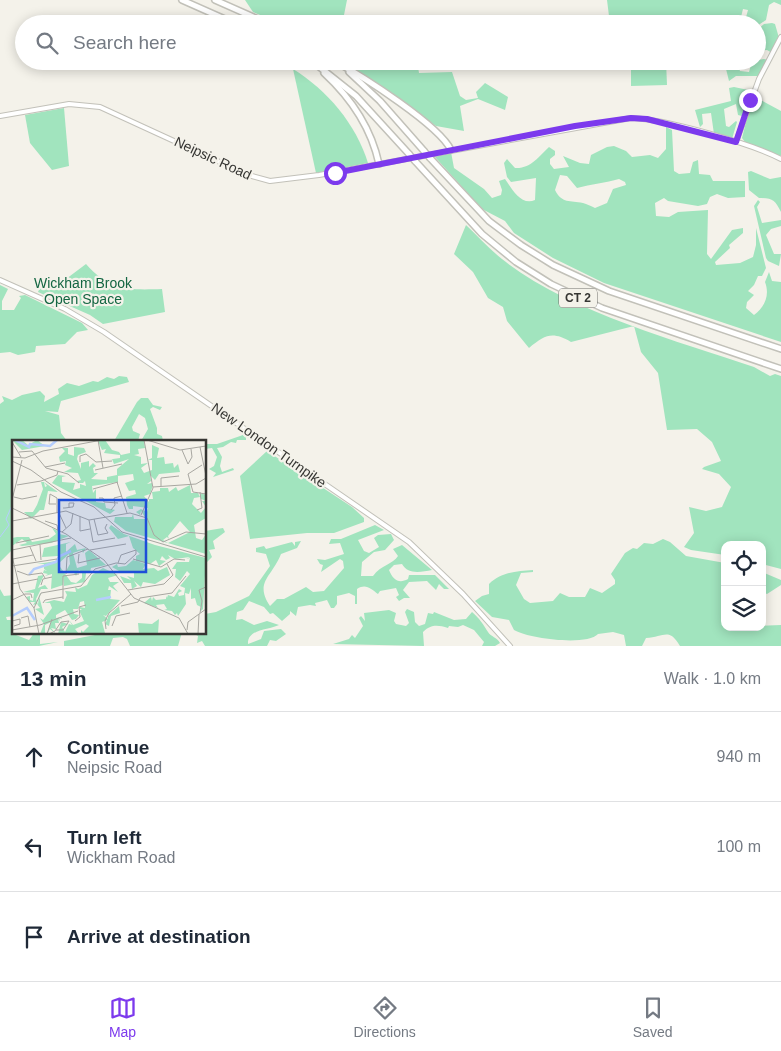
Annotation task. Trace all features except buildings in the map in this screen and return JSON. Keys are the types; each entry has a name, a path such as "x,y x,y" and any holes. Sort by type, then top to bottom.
{"highway":[{"path":"182,0 216,15"},
{"path":"215,0 249,15"},
{"path":"320,70 362,116 379,164"},
{"name":"CT 2","path":"323,70 358,98 462,215 516,262 551,284 606,310 781,369"},
{"name":"CT 2","path":"346,70 371,92 485,218 548,263 603,288 781,349"},
{"path":"351,70 427,124 445,141 451,150"}],"street":[{"path":"766,67 781,37"},
{"path":"736,142 754,91 764,70"},
{"name":"Neipsic Road","path":"0,116 70,104 100,107 248,175 267,181 319,175 631,118 647,119 736,142 781,160"},
{"name":"New London Turnpike","path":"0,280 65,309 104,332 409,542 466,597 510,646"}],"green space":[{"path":"245,0 347,0 344,15 260,15 253,12"},
{"path":"607,0 781,0 781,5 774,2 769,5 766,20 766,15 747,15 748,10 743,9 742,15 609,15"},
{"path":"766,24 775,24 779,38 772,53 766,50"},
{"path":"293,70 317,87 339,109 356,135 368,163 316,173"},
{"path":"356,70 418,70 419,73 452,72 460,96 466,100 478,98 476,92 485,83 508,97 505,110 478,99 460,106 464,131 436,126"},
{"path":"631,70 666,70 667,85 631,86"},
{"path":"726,70 740,70 749,72 750,70 762,70 759,76 736,76 729,81"},
{"path":"734,87 753,91 742,116 738,115 736,104 724,109 726,126 729,127 737,122 732,139 714,134 711,113 702,114 703,124 700,127 695,110 731,101 729,88"},
{"path":"757,98 781,111 781,156 745,142 742,138 747,118"},
{"path":"64,108 69,166 52,170 30,143 25,115"},
{"path":"666,127 672,130 674,171 679,174 690,173 693,162 698,160 699,174 710,175 713,181 745,181 745,197 728,198 717,194 710,197 707,204 698,206 668,201 664,198 655,203 656,216 669,217 678,212 708,210 707,254 711,259 732,230 743,228 743,233 729,245 730,248 715,262 716,265 740,263 753,257 756,245 756,228 766,268 762,276 758,276 754,285 748,291 754,295 747,302 746,308 754,315 764,304 767,296 765,282 769,272 772,281 781,282 781,342 604,283 553,258 514,233 505,221 482,209 435,157 451,152 454,168 484,189 492,198 501,195 502,190 499,181 505,179 517,196 525,201 530,201 535,200 536,178 511,182 507,177 504,163 507,159 515,168 521,168 534,161 549,147 555,151 555,155 550,159 550,164 554,169 569,167 563,156 580,163 589,164 591,155 607,147 614,146 626,151 632,157 650,155 658,158 666,149","holes":["560,175 567,176 577,188 619,179 625,182 626,185 613,189 607,203 595,208 583,203 560,198 555,190"]},
{"path":"751,171 770,179 781,177 781,212 773,201 768,198 759,198 749,190 748,172"},
{"path":"758,200 760,202 757,207 762,223 781,220 781,226 771,229 766,235 774,254 781,254 779,266 768,261 766,258 754,206"},
{"path":"466,225 497,255 528,277 557,294 589,309 633,326 571,342 559,336 544,337 529,348 507,321 503,307 488,298 473,272 454,254"},
{"name":"Wickham Brook Open Space","path":"86,264 103,279 121,287 130,289 162,289 165,312 103,324 90,315 38,292 43,279 62,282"},
{"path":"0,285 8,289 2,301 2,310 14,310 21,298 19,296 25,295 82,323 88,330 77,332 65,344 36,346 35,352 18,355 10,352 0,353"},
{"path":"634,327 754,367 770,376 775,374 781,376 781,569 766,565 766,541 721,541 721,554 691,550 684,547 694,533 689,507 706,511 722,507 731,487 719,474 702,469 721,461 712,442 697,429 667,430 658,373 641,352"},
{"path":"119,376 127,377 129,382 61,401 58,412 45,411 59,415 61,433 66,440 12,440 12,550 0,562 0,404 4,401 2,396 12,400 22,395 40,391 45,396 44,402 59,394 58,389 67,383 79,386 93,381 98,382 107,377 114,379"},
{"path":"141,398 148,398 153,405 162,407 160,410 153,407 150,409 157,428 157,434 162,436 163,440 142,440 148,429 145,418 139,414 132,427 133,431 140,434 138,440 115,440 137,402"},
{"path":"243,435 246,437 246,440 237,440 236,443 231,442 217,448 222,457 220,466 222,472 233,468 234,470 213,477 216,473 209,469 214,466 217,457 212,448 206,449 206,444 217,444"},
{"path":"267,451 352,507 364,518 364,522 334,533 307,533 250,539 240,476"},
{"path":"375,525 384,530 358,540 364,551 369,553 379,547 374,538 378,535 391,534 394,540 385,550 374,552 362,562 361,576 373,576 393,561 398,556 393,549 402,545 432,570 415,572 408,570 402,564 394,565 389,570 394,579 402,581 408,579 409,575 435,575 449,589 444,589 439,584 436,590 427,581 409,582 403,590 410,598 404,598 399,601 396,597 399,595 396,588 380,591 378,594 368,587 360,587 357,589 357,604 355,604 355,596 349,593 337,596 337,604 334,608 331,608 327,600 315,603 316,606 298,607 296,616 290,611 290,614 282,621 273,613 270,614 264,607 249,601 243,610 237,612 236,620 242,619 254,625 267,621 279,625 251,635 248,644 261,639 264,631 281,629 286,634 276,641 270,640 267,646 205,646 202,641 197,643 198,636 194,634 206,634 206,614 216,612 249,596 270,566 266,554 256,552 256,548 264,546 266,549 292,542 295,546 295,542 301,541 297,548 281,554 266,580 264,591 270,606 277,599 284,599 306,587 313,592 324,591 344,568 343,561 340,559 321,572 323,565 317,559 325,560 344,554 340,543 329,544 331,539 341,539"},
{"path":"223,528 225,532 213,541 215,549 209,550 212,557 207,562 206,546 206,531"},
{"path":"663,539 670,542 686,556 721,562 721,631 766,631 766,626 781,625 781,646 680,646 673,637 666,635 646,638 642,646 626,646 624,635 613,632 598,634 592,638 582,640 558,640 532,636 514,630 509,620 492,617 475,601 489,594 489,584 499,577 533,570 533,572 521,573 516,585 524,599 530,603 553,601 560,593 569,597 585,597 590,588 602,593 615,584 611,574 625,553 633,548 637,549 644,543 653,544"},
{"path":"766,574 781,580 781,585 767,594"},
{"path":"0,589 4,596 12,595 12,616 6,617 7,620 12,620 12,634 29,640 34,634 40,634 40,644 58,642 39,646 0,646"},
{"path":"407,609 414,612 415,622 419,626 425,624 428,613 433,614 434,612 454,620 466,619 472,612 489,634 500,643 495,646 482,646 484,642 474,630 463,625 458,627 449,626 448,628 432,626 423,632 424,646 333,644 349,639 352,635 355,638 363,626 359,618 361,616 365,621 364,613 389,610 396,613 394,621 396,624 406,626 409,623 405,612"},
{"path":"181,634 178,646 130,646 127,639 123,637 113,638 110,646 64,646 64,641 95,635"}],"waterway":[{"path":"0,537 9,525 6,519 12,506"}],"route":[{"path":"335,173 513,140 575,126 631,118 647,119 736,142 750,100"}]}
